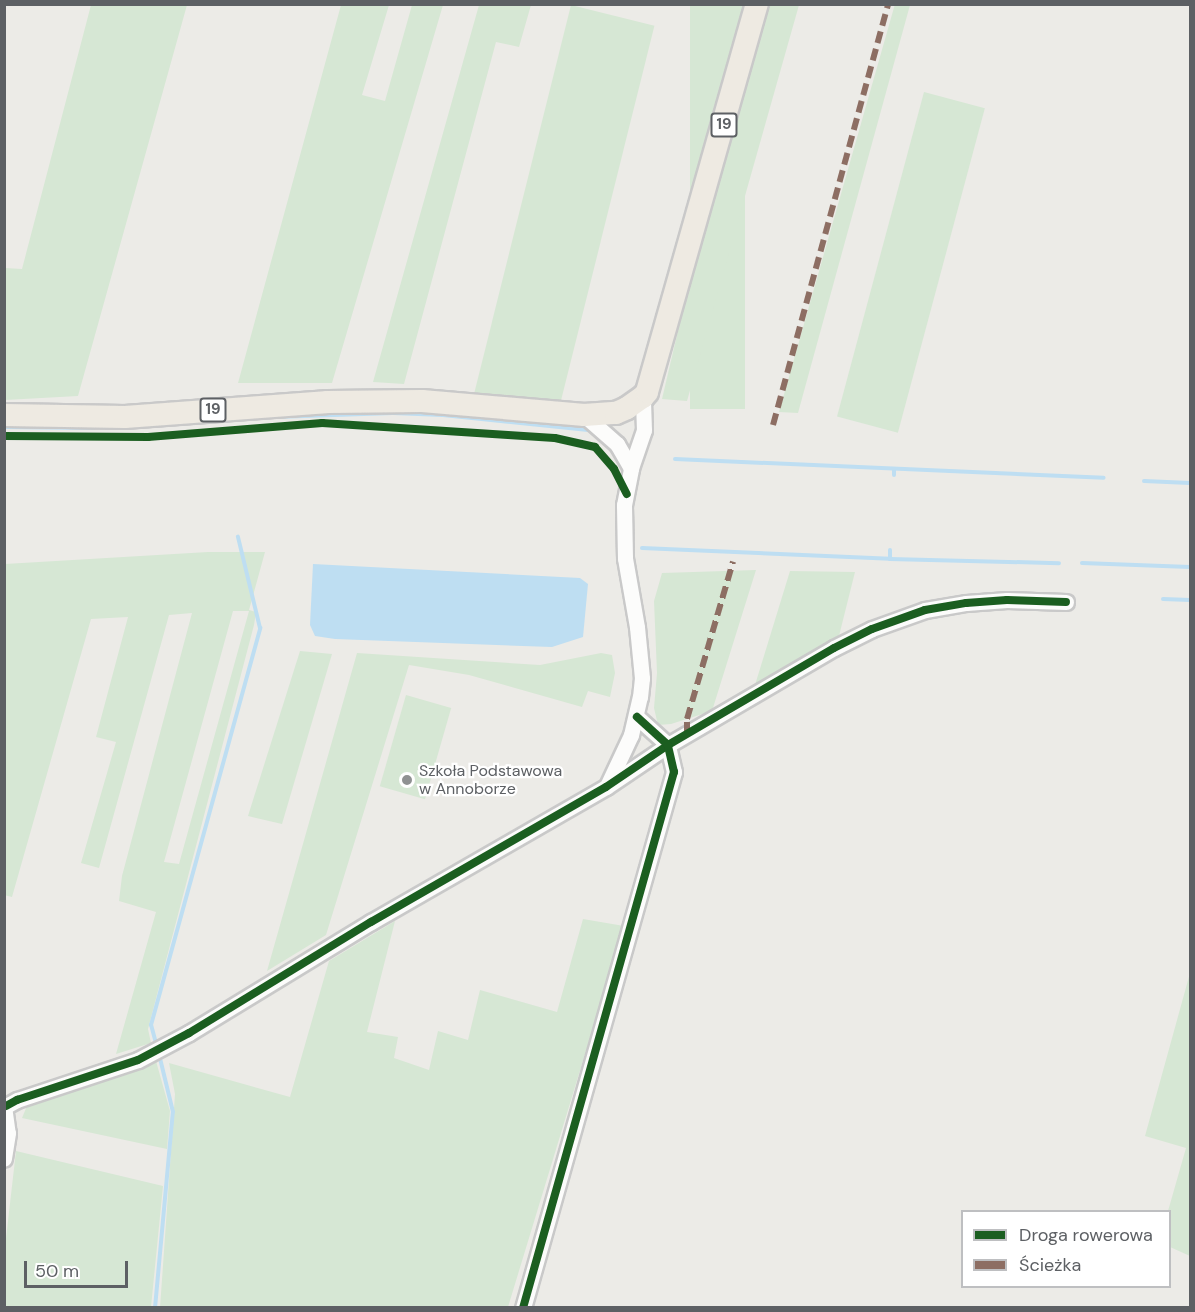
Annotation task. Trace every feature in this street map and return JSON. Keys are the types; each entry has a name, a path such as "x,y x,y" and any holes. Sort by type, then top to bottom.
{"highway":[{"name":"19","path":"4,415 125,417 328,402 422,401 584,415 616,413 643,398 687,256 757,4"}],"street":[{"path":"606,787 637,717 642,678 624,547 624,505 631,468 644,430 643,398"},
{"path":"584,415 617,444 631,468"},
{"path":"4,1159 8,1133 5,1106 156,1050 371,922 606,787 668,745 834,648 893,620 925,610 966,603 1007,600 1066,602"},
{"path":"523,1308 670,791 674,766 668,745 637,717"}],"green space":[{"path":"895,4 910,5 798,413 779,412"},
{"path":"91,5 187,5 78,396 5,400 5,268 22,269"},
{"path":"341,5 389,5 362,95 385,101 412,5 443,5 332,383 238,383"},
{"path":"479,5 531,5 519,47 496,42 404,384 373,382"},
{"path":"571,5 654,26 558,413 474,392"},
{"path":"690,5 745,5 745,409 690,409"},
{"path":"768,5 799,5 687,401 662,399 689,284"},
{"path":"924,92 985,108 898,433 837,417"},
{"path":"208,552 265,552 249,610 256,612 254,625 148,1029 151,1043 116,1054 156,912 119,901 122,876 192,613 169,615 99,868 81,863 116,742 96,737 128,617 91,619 12,897 4,895 5,564","holes":["233,611 249,611 179,864 164,862"]},
{"path":"756,570 712,711 671,724 658,725 654,708 657,673 654,601 662,573"},
{"path":"790,571 855,572 839,636 755,685"},
{"path":"300,651 332,654 282,824 248,816"},
{"path":"357,653 540,665 601,653 612,655 615,673 610,697 588,691 582,707 469,675 409,665 326,935 267,971"},
{"path":"406,695 451,708 425,799 380,786"},
{"path":"583,919 624,926 508,1307 160,1308 175,1094 169,1063 290,1097 329,961 395,921 367,1032 398,1037 394,1058 429,1070 438,1031 468,1040 480,990 557,1012"},
{"path":"1190,973 1190,1256 1171,1247 1171,1210 1168,1210 1186,1148 1145,1136"},
{"path":"156,1061 170,1111 167,1149 22,1118 29,1101"},
{"path":"16,1151 163,1186 151,1307 5,1307 5,1247"}],"water":[{"path":"313,564 580,578 588,584 583,637 552,647 335,639 315,636 310,625"}],"waterway":[{"path":"275,417 393,413 443,415 588,430"},
{"path":"4,427 94,428"},
{"path":"675,459 1104,478"},
{"path":"894,469 894,475"},
{"path":"1144,481 1190,483"},
{"path":"157,1047 151,1025 260,628 238,537"},
{"path":"642,548 890,559 1059,563"},
{"path":"890,550 890,559"},
{"path":"1082,563 1190,567"},
{"path":"1163,599 1190,600"},
{"path":"155,1308 173,1112 159,1054"}],"marked path":[{"path":"773,425 888,4"},
{"path":"687,734 687,719 733,562"}],"cycle path":[{"path":"4,436 148,437 322,423 555,438 595,447 614,469 627,494"},
{"path":"6,1106 17,1100 138,1060 189,1033 371,922 606,787 668,745 834,648 872,629 925,610 966,603 1007,600 1066,602"},
{"path":"523,1308 674,772 668,745 637,717"}],"place":[{"name":"Szkoła Podstawowa w Annoborze","path":"407,780"}]}
